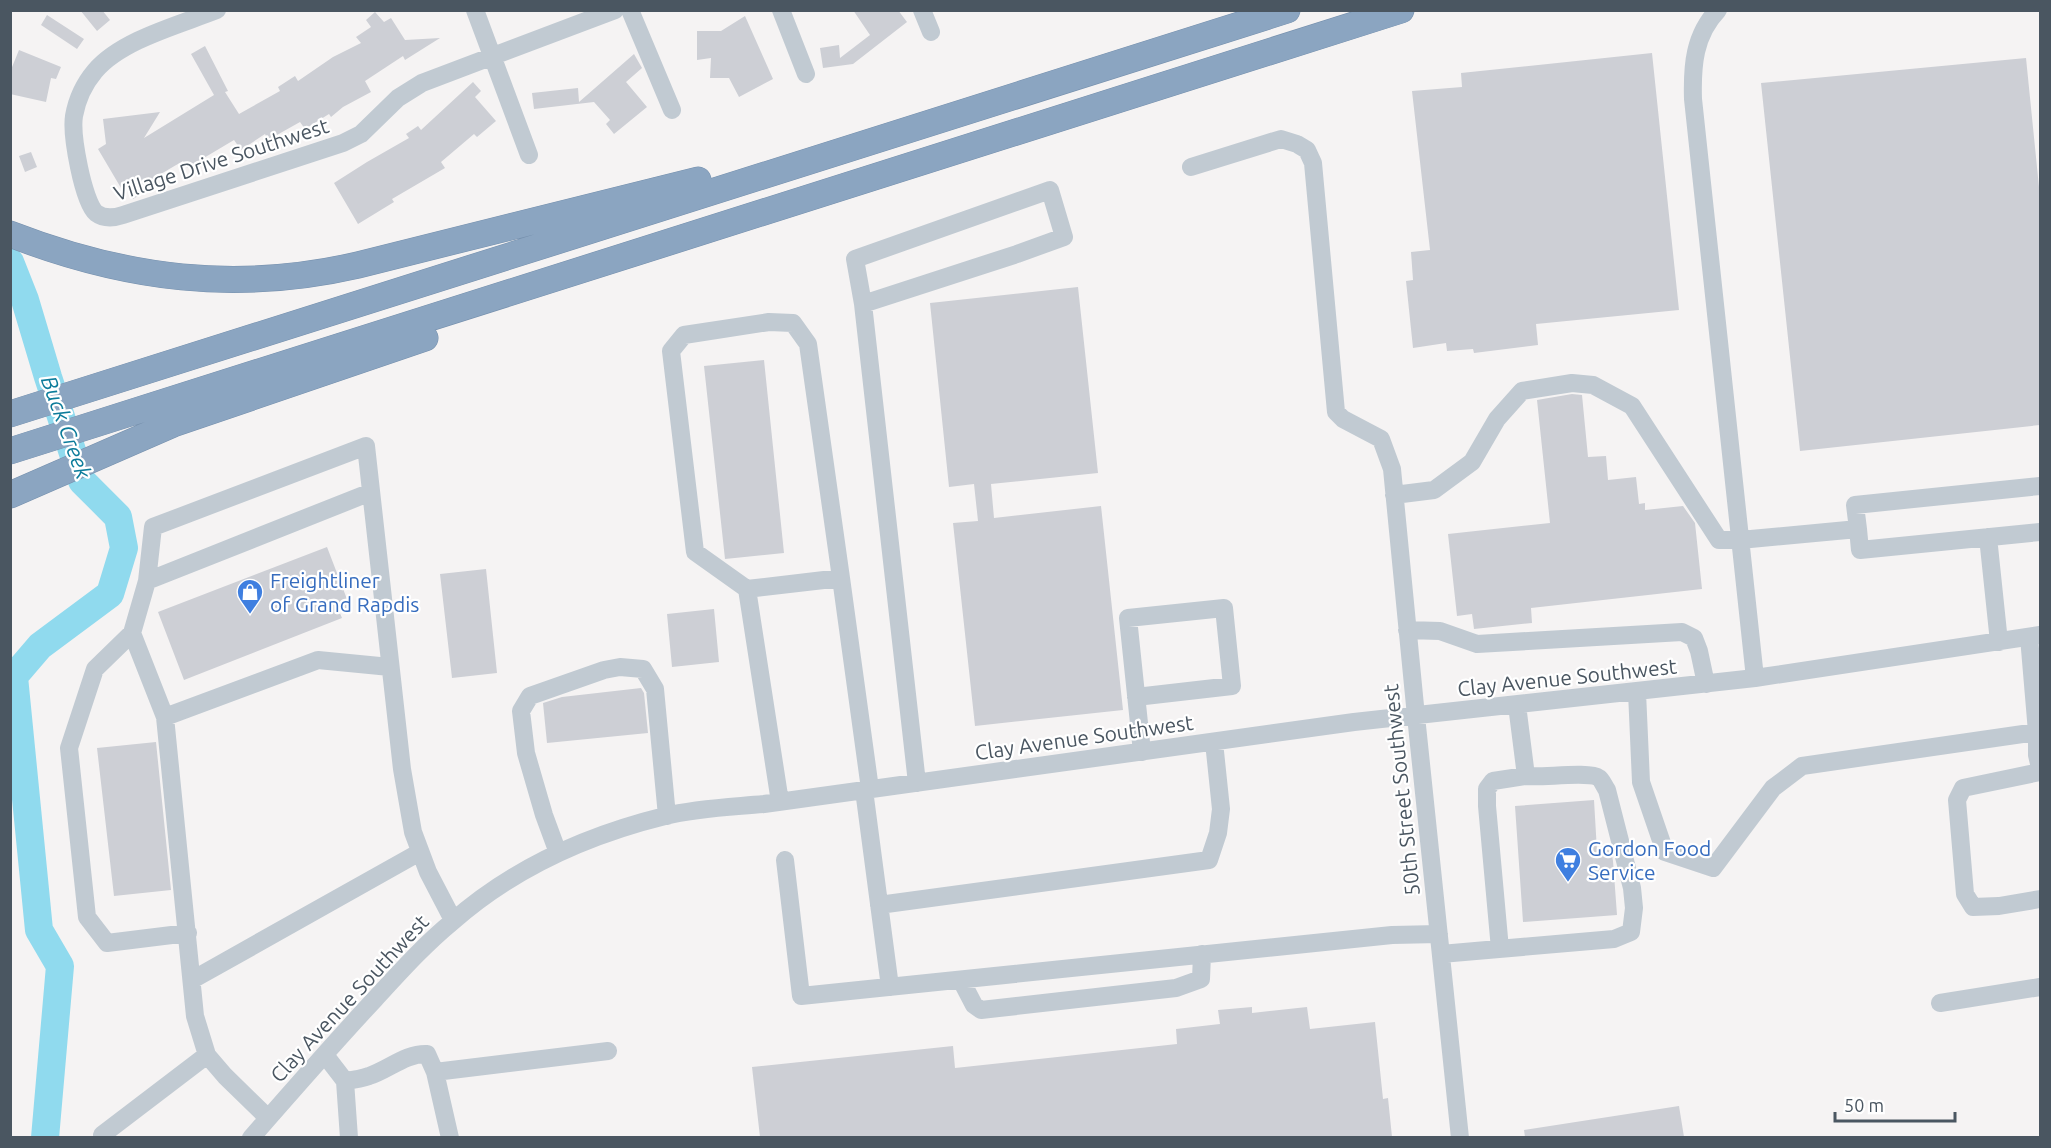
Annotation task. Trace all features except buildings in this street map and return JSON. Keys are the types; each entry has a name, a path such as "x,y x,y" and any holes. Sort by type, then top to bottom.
{"highway":[{"path":"22,410 1287,10"},
{"path":"10,450 1401,10"},
{"path":"14,235 96,262 159,275 260,280 296,277 369,262 628,196 920,126"},
{"path":"10,495 173,424 481,319 705,232"}],"street":[{"name":"Village Drive Southwest","path":"217,10 121,49 103,62 83,88 73,119 74,147 90,201 94,210 102,216 113,218 123,215 343,143 368,128 391,104 422,83 615,10"},
{"path":"475,10 529,155"},
{"path":"630,10 672,110"},
{"path":"781,10 806,74"},
{"path":"922,10 931,32"},
{"path":"1718,10 1708,20 1698,42 1693,84 1755,678"},
{"name":"50th Street Southwest","path":"1191,167 1281,140 1297,144 1307,150 1313,163 1336,412 1343,419 1381,439 1392,469 1460,1137"},
{"path":"863,304 1064,237 1050,190 855,260 863,304 917,783"},
{"path":"841,578 747,589 695,552 671,351 684,335 769,322 793,323 808,344 841,578 890,987"},
{"path":"1394,495 1434,490 1472,462 1497,419 1522,391 1572,383 1593,385 1632,406 1719,540 1858,529"},
{"path":"188,933 107,943 87,917 69,748 95,669 132,633 147,581 153,527 366,446 402,769 413,832 428,872 453,920"},
{"path":"2040,486 1856,505 1860,550 2040,532"},
{"path":"147,581 371,492"},
{"path":"1989,537 1999,642"},
{"path":"747,589 780,802"},
{"path":"1136,697 1232,686 1224,608 1128,618 1136,697 1142,752"},
{"path":"1407,630 1440,631 1477,644 1682,632 1694,638 1706,684"},
{"path":"132,633 165,717 195,1016 207,1055 225,1077 268,1118"},
{"path":"2035,636 2039,731 2037,755 2040,770 1963,788 1957,800 1965,894 1973,907 1999,906 2040,899"},
{"name":"Clay Avenue Southwest","path":"251,1137 416,955 453,920 492,892 558,853 628,826 704,810 780,802 1354,722 1755,678 2035,636"},
{"path":"165,717 318,660 390,667"},
{"path":"558,853 526,753 521,711 530,696 604,670 620,667 643,669 655,689 668,816"},
{"path":"1637,692 1641,782 1665,852 1713,868 1773,788 1802,766 2039,731"},
{"path":"1517,705 1526,776"},
{"path":"879,905 1209,860 1218,833 1221,808 1214,742"},
{"path":"1441,954 1500,949 1614,939 1631,932 1634,908 1632,888 1620,850 1607,790 1599,778 1589,774 1538,778 1526,776 1493,781 1487,789 1486,806 1500,949"},
{"path":"192,980 420,852"},
{"path":"785,860 801,996 1392,935 1439,934"},
{"path":"961,980 974,1005 981,1010 1176,988 1201,979 1202,954"},
{"path":"1941,1003 2040,987"},
{"path":"435,1072 608,1051"},
{"path":"345,1081 370,1076 421,1054 427,1054 435,1072 450,1137"},
{"path":"102,1135 207,1055"},
{"path":"325,1055 345,1081 349,1137"}],"waterway":[{"name":"Buck Creek","path":"10,262 25,300 82,481 118,517 124,548 110,594 40,646 10,681"},
{"path":"14,677 39,930 60,966 45,1138"}],"place":[{"name":"Freightliner of Grand Rapdis","path":"250,615"},
{"name":"Gordon Food Service","path":"1568,883"}]}
